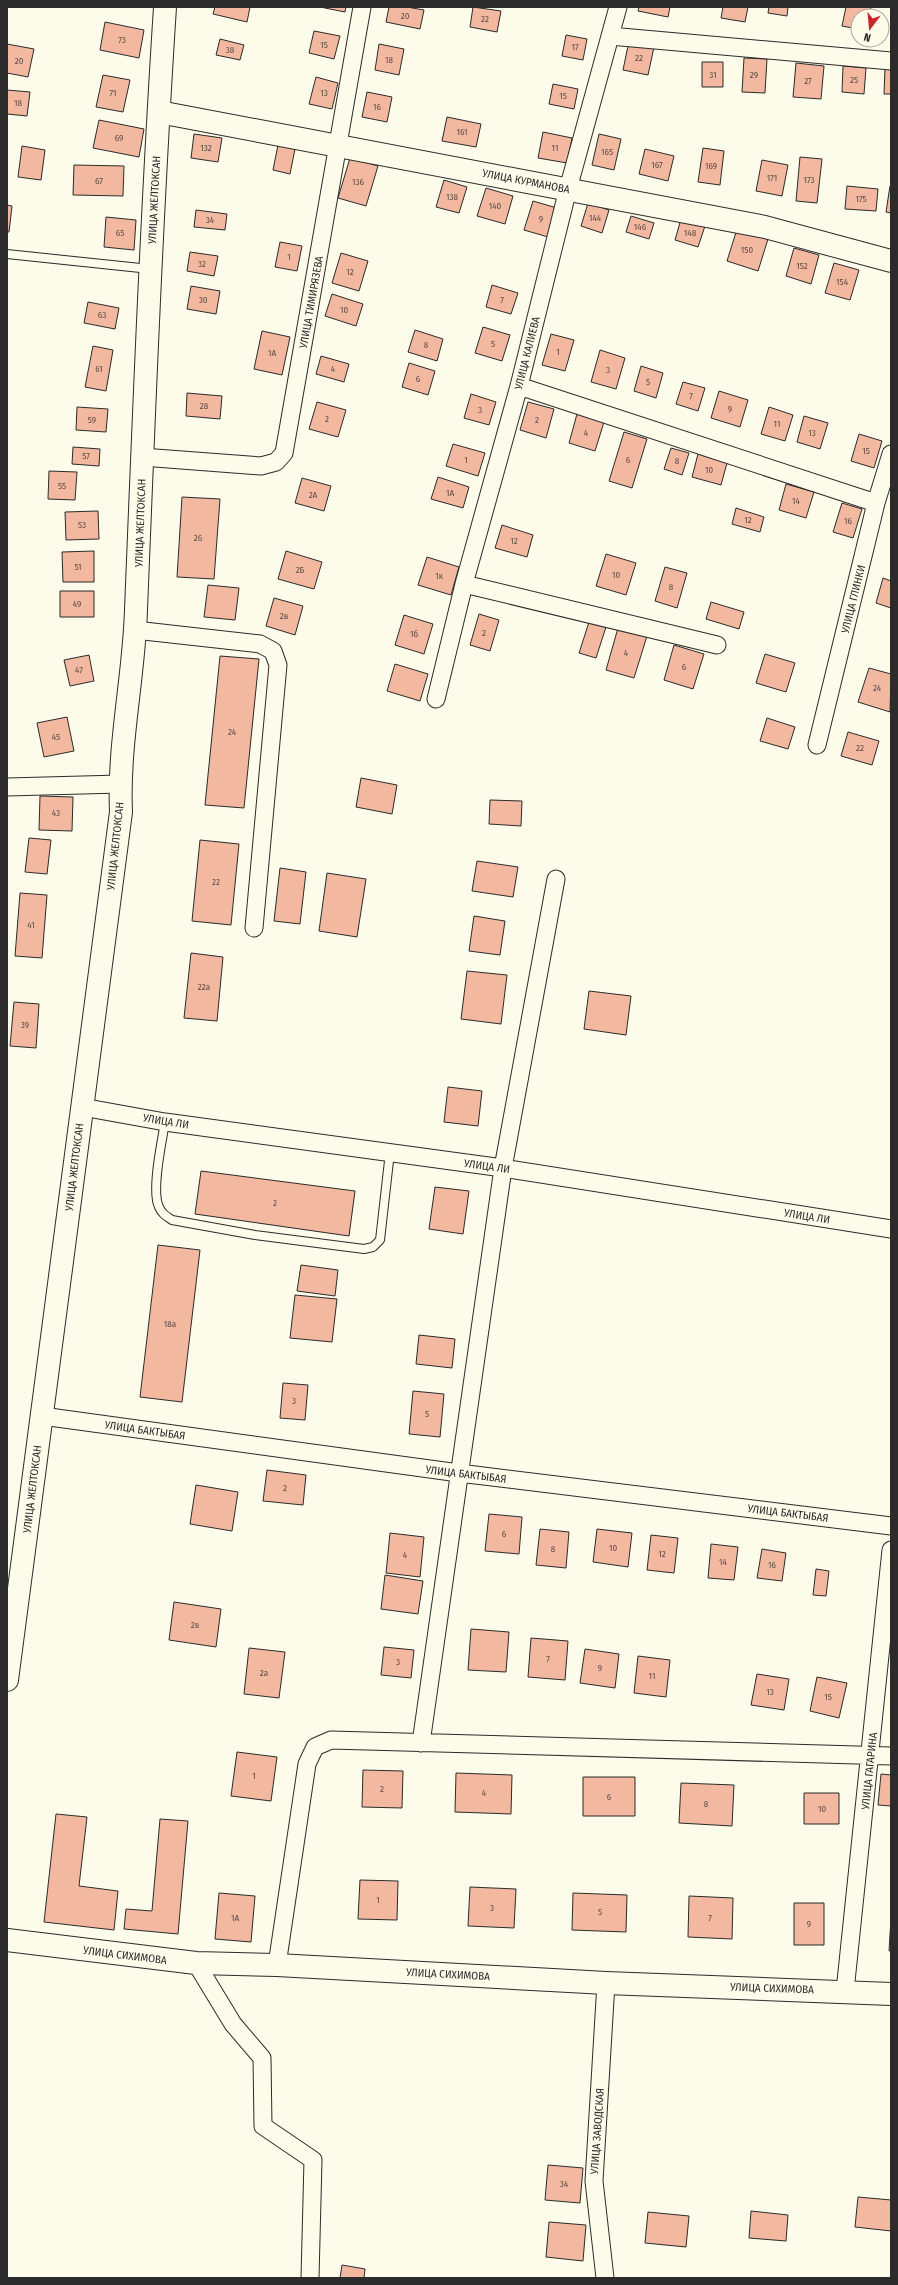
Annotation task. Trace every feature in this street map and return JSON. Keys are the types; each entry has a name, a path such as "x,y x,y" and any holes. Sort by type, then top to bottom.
{"street":[{"name":"УЛИЦА ЖЕЛТОКСАН","path":"7,1680 121,812 120,784 135,630 151,269 166,7"},
{"name":"УЛИЦА ТИМИРЯЗЕВА","path":"142,457 261,466 276,462 284,453 340,145 362,7"},
{"name":"УЛИЦА КАЛИЕВА","path":"436,699 464,584 519,386 568,189 618,7"},
{"path":"610,36 891,61"},
{"name":"УЛИЦА КУРМАНОВА","path":"159,112 340,145 765,227 891,261"},
{"path":"519,386 876,503"},
{"name":"УЛИЦА ГЛИНКИ","path":"817,745 876,503 891,454"},
{"path":"464,584 717,645"},
{"path":"135,630 260,644 272,651 278,665 254,928"},
{"path":"7,787 120,784"},
{"path":"421,1743 502,1168 556,879"},
{"name":"УЛИЦА ЛИ","path":"82,1108 165,1122 502,1168 891,1229"},
{"name":"УЛИЦА БАКТЫБАЯ","path":"42,1416 459,1473 891,1526"},
{"name":"УЛИЦА ГАГАРИНА","path":"845,1991 871,1755 891,1550"},
{"path":"277,1965 307,1764 315,1747 331,1740 891,1756"},
{"name":"УЛИЦА СИХИМОВА","path":"7,1940 196,1963 277,1965 606,1983 845,1991 891,1994"},
{"path":"196,1963 233,2024 262,2058 263,2126 313,2160 310,2278"},
{"name":"УЛИЦА ЗАВОДСКАЯ","path":"605,2278 594,2181 606,1983"}],"lane":[{"path":"7,254 151,269"},
{"path":"165,1122 156,1194 158,1206 163,1215 172,1220 262,1236 364,1249 373,1247 380,1240 390,1152"}],"building":[{"path":"215,7 250,7 247,22 213,14"},
{"path":"320,7 346,7 345,12"},
{"path":"389,7 407,7 424,10 420,29 386,22"},
{"path":"473,7 501,11 497,32 470,27"},
{"path":"639,7 670,7 668,17 638,11"},
{"path":"723,7 748,7 745,22 721,18"},
{"path":"769,7 788,7 787,16 768,13"},
{"path":"846,7 871,7 850,8 850,28 842,26"},
{"path":"105,22 144,30 139,58 100,50"},
{"path":"314,31 340,36 334,59 309,53"},
{"path":"566,35 587,39 583,60 562,56"},
{"path":"220,39 244,45 240,60 216,55"},
{"path":"629,41 654,47 648,75 623,70"},
{"path":"7,44 34,49 28,77 7,73"},
{"path":"379,44 404,49 399,75 375,70"},
{"path":"744,58 767,59 765,93 742,92"},
{"path":"702,62 723,62 723,87 702,87"},
{"path":"796,63 824,66 821,99 793,97"},
{"path":"843,66 866,68 864,94 842,92"},
{"path":"885,68 891,69 891,94 884,94"},
{"path":"103,75 130,80 123,112 96,107"},
{"path":"316,77 338,83 332,109 309,104"},
{"path":"553,84 578,89 574,109 549,104"},
{"path":"7,90 30,92 27,116 7,114"},
{"path":"367,92 392,97 387,122 362,117"},
{"path":"447,117 481,124 476,147 442,141"},
{"path":"99,120 144,129 139,157 93,148"},
{"path":"543,132 572,138 567,163 538,158"},
{"path":"194,134 222,138 218,162 191,158"},
{"path":"599,134 621,139 614,170 592,165"},
{"path":"278,145 295,149 290,174 273,170"},
{"path":"22,146 45,150 41,180 18,177"},
{"path":"703,148 724,151 720,185 698,182"},
{"path":"645,149 674,156 668,181 639,174"},
{"path":"800,157 822,159 817,203 796,201"},
{"path":"350,158 378,166 366,206 338,198"},
{"path":"762,160 788,165 782,196 756,191"},
{"path":"74,165 124,166 123,196 73,195"},
{"path":"444,180 467,187 459,213 436,207"},
{"path":"847,186 878,189 876,211 845,209"},
{"path":"891,186 891,213 886,212"},
{"path":"486,188 513,196 505,224 477,216"},
{"path":"533,201 557,208 548,237 524,230"},
{"path":"588,203 609,210 602,233 581,226"},
{"path":"7,205 12,206 9,232 7,232"},
{"path":"196,210 227,214 225,230 194,227"},
{"path":"631,216 654,223 649,239 626,232"},
{"path":"106,217 136,220 134,250 104,247"},
{"path":"681,219 705,226 698,247 675,240"},
{"path":"737,229 768,239 758,271 727,261"},
{"path":"280,242 302,246 297,271 275,267"},
{"path":"794,248 819,255 811,284 786,276"},
{"path":"190,252 218,256 214,276 187,271"},
{"path":"341,253 368,261 359,291 332,283"},
{"path":"834,263 859,270 850,300 825,293"},
{"path":"492,285 518,293 511,314 486,307"},
{"path":"191,286 220,291 216,314 187,309"},
{"path":"332,294 363,304 356,326 325,316"},
{"path":"88,302 119,308 115,329 84,323"},
{"path":"483,327 510,335 502,361 475,353"},
{"path":"415,330 443,339 437,361 408,352"},
{"path":"262,331 290,337 282,375 254,369"},
{"path":"551,334 574,340 565,371 542,365"},
{"path":"93,346 113,350 106,391 85,387"},
{"path":"600,350 625,358 616,389 591,382"},
{"path":"321,356 349,364 344,382 316,374"},
{"path":"409,363 435,371 428,395 402,387"},
{"path":"641,366 663,373 656,398 634,391"},
{"path":"683,382 705,388 698,411 676,404"},
{"path":"719,391 748,400 740,427 711,418"},
{"path":"187,393 222,396 220,419 186,416"},
{"path":"471,394 496,402 489,425 464,418"},
{"path":"317,402 346,410 338,437 309,429"},
{"path":"528,402 554,409 546,438 520,430"},
{"path":"77,407 108,409 106,432 76,430"},
{"path":"769,407 793,415 785,441 761,434"},
{"path":"577,414 604,422 595,451 569,443"},
{"path":"804,416 828,423 820,449 797,442"},
{"path":"624,432 647,439 632,488 609,481"},
{"path":"859,434 882,441 874,468 851,461"},
{"path":"453,444 485,453 478,476 446,466"},
{"path":"73,447 100,449 99,466 72,464"},
{"path":"671,448 689,453 682,475 664,469"},
{"path":"698,454 727,463 721,485 692,477"},
{"path":"49,471 77,472 75,500 48,499"},
{"path":"438,477 469,487 463,508 431,499"},
{"path":"302,478 331,486 324,511 295,503"},
{"path":"786,484 814,492 806,518 779,510"},
{"path":"182,497 220,499 214,579 177,577"},
{"path":"842,503 862,509 853,538 833,532"},
{"path":"736,508 764,517 760,532 732,524"},
{"path":"98,511 99,539 66,540 65,512"},
{"path":"502,525 533,535 527,557 495,548"},
{"path":"94,551 94,582 63,582 62,552"},
{"path":"286,551 322,562 314,589 278,579"},
{"path":"606,554 636,563 626,595 596,586"},
{"path":"427,557 459,567 451,595 418,585"},
{"path":"665,567 687,573 677,608 655,601"},
{"path":"883,578 891,581 891,608 876,603"},
{"path":"208,585 239,588 235,620 204,617"},
{"path":"60,591 94,591 94,617 60,617"},
{"path":"274,598 303,606 295,635 266,626"},
{"path":"711,602 744,612 739,629 706,619"},
{"path":"479,614 499,620 490,651 470,645"},
{"path":"404,615 433,624 424,654 395,645"},
{"path":"589,622 606,627 596,658 579,653"},
{"path":"618,628 647,636 634,678 606,670"},
{"path":"674,645 704,654 693,689 664,680"},
{"path":"765,654 795,663 786,692 756,683"},
{"path":"89,655 94,681 70,686 64,660"},
{"path":"220,656 259,659 244,808 205,805"},
{"path":"395,664 428,674 420,701 387,691"},
{"path":"869,668 891,674 890,712 858,702"},
{"path":"67,717 74,751 44,757 37,723"},
{"path":"767,718 795,727 788,749 760,741"},
{"path":"848,732 879,741 872,765 841,756"},
{"path":"361,778 397,785 392,814 356,807"},
{"path":"40,796 73,797 72,831 39,830"},
{"path":"490,800 522,801 521,826 489,824"},
{"path":"29,838 51,840 47,874 25,872"},
{"path":"200,840 239,844 231,925 192,921"},
{"path":"477,861 518,867 513,897 472,891"},
{"path":"280,868 306,872 300,924 274,921"},
{"path":"327,873 366,879 357,937 319,931"},
{"path":"20,893 47,895 42,958 15,956"},
{"path":"474,916 505,921 500,955 469,951"},
{"path":"191,953 223,957 217,1021 184,1018"},
{"path":"467,971 507,975 501,1024 461,1019"},
{"path":"589,991 631,996 626,1035 584,1029"},
{"path":"14,1002 39,1004 36,1048 10,1046"},
{"path":"448,1087 482,1091 478,1126 444,1122"},
{"path":"201,1171 355,1191 349,1236 195,1214"},
{"path":"435,1187 469,1191 463,1234 429,1229"},
{"path":"158,1245 200,1250 182,1402 140,1397"},
{"path":"301,1265 338,1270 335,1296 297,1291"},
{"path":"295,1295 337,1299 332,1342 290,1338"},
{"path":"419,1335 455,1339 452,1368 416,1364"},
{"path":"283,1383 308,1385 305,1420 280,1418"},
{"path":"413,1391 444,1394 440,1437 409,1434"},
{"path":"267,1470 306,1475 303,1505 263,1501"},
{"path":"196,1485 238,1492 232,1531 190,1524"},
{"path":"489,1514 522,1517 519,1554 485,1551"},
{"path":"540,1529 569,1532 566,1568 536,1565"},
{"path":"597,1529 632,1533 628,1567 593,1562"},
{"path":"390,1533 424,1537 420,1577 386,1573"},
{"path":"651,1535 678,1538 674,1573 647,1570"},
{"path":"711,1544 738,1547 734,1580 708,1578"},
{"path":"762,1549 786,1553 782,1581 757,1578"},
{"path":"816,1569 829,1571 826,1596 813,1595"},
{"path":"385,1575 423,1581 418,1614 381,1609"},
{"path":"174,1602 221,1609 216,1647 169,1640"},
{"path":"471,1629 509,1632 506,1672 468,1670"},
{"path":"531,1638 568,1641 565,1680 528,1677"},
{"path":"384,1647 414,1650 411,1678 381,1675"},
{"path":"249,1648 285,1652 279,1698 244,1694"},
{"path":"585,1649 619,1654 615,1688 580,1683"},
{"path":"638,1656 670,1660 666,1697 634,1693"},
{"path":"757,1674 789,1679 784,1710 751,1705"},
{"path":"817,1677 847,1683 839,1718 810,1711"},
{"path":"237,1752 277,1757 271,1801 231,1796"},
{"path":"363,1770 403,1771 402,1808 362,1807"},
{"path":"456,1773 512,1775 511,1814 455,1812"},
{"path":"881,1774 891,1775 891,1806 878,1805"},
{"path":"583,1777 635,1777 635,1816 583,1816"},
{"path":"681,1783 734,1785 732,1826 679,1823"},
{"path":"804,1793 839,1793 839,1824 804,1824"},
{"path":"56,1814 87,1817 79,1886 118,1891 114,1930 44,1922"},
{"path":"160,1819 188,1821 178,1934 124,1929 126,1909 152,1911"},
{"path":"360,1880 398,1881 397,1920 358,1919"},
{"path":"470,1887 516,1889 514,1928 468,1926"},
{"path":"219,1893 255,1896 251,1942 215,1939"},
{"path":"573,1893 627,1895 626,1932 572,1930"},
{"path":"689,1896 733,1898 732,1939 688,1937"},
{"path":"794,1903 824,1903 824,1945 794,1945"},
{"path":"891,1918 891,1951 889,1951"},
{"path":"548,2165 583,2168 580,2203 545,2200"},
{"path":"858,2197 891,2200 891,2231 855,2227"},
{"path":"751,2211 788,2215 786,2241 749,2238"},
{"path":"648,2212 689,2216 686,2247 645,2243"},
{"path":"549,2222 586,2225 583,2261 546,2257"},
{"path":"342,2265 365,2269 364,2278 340,2278"}]}
